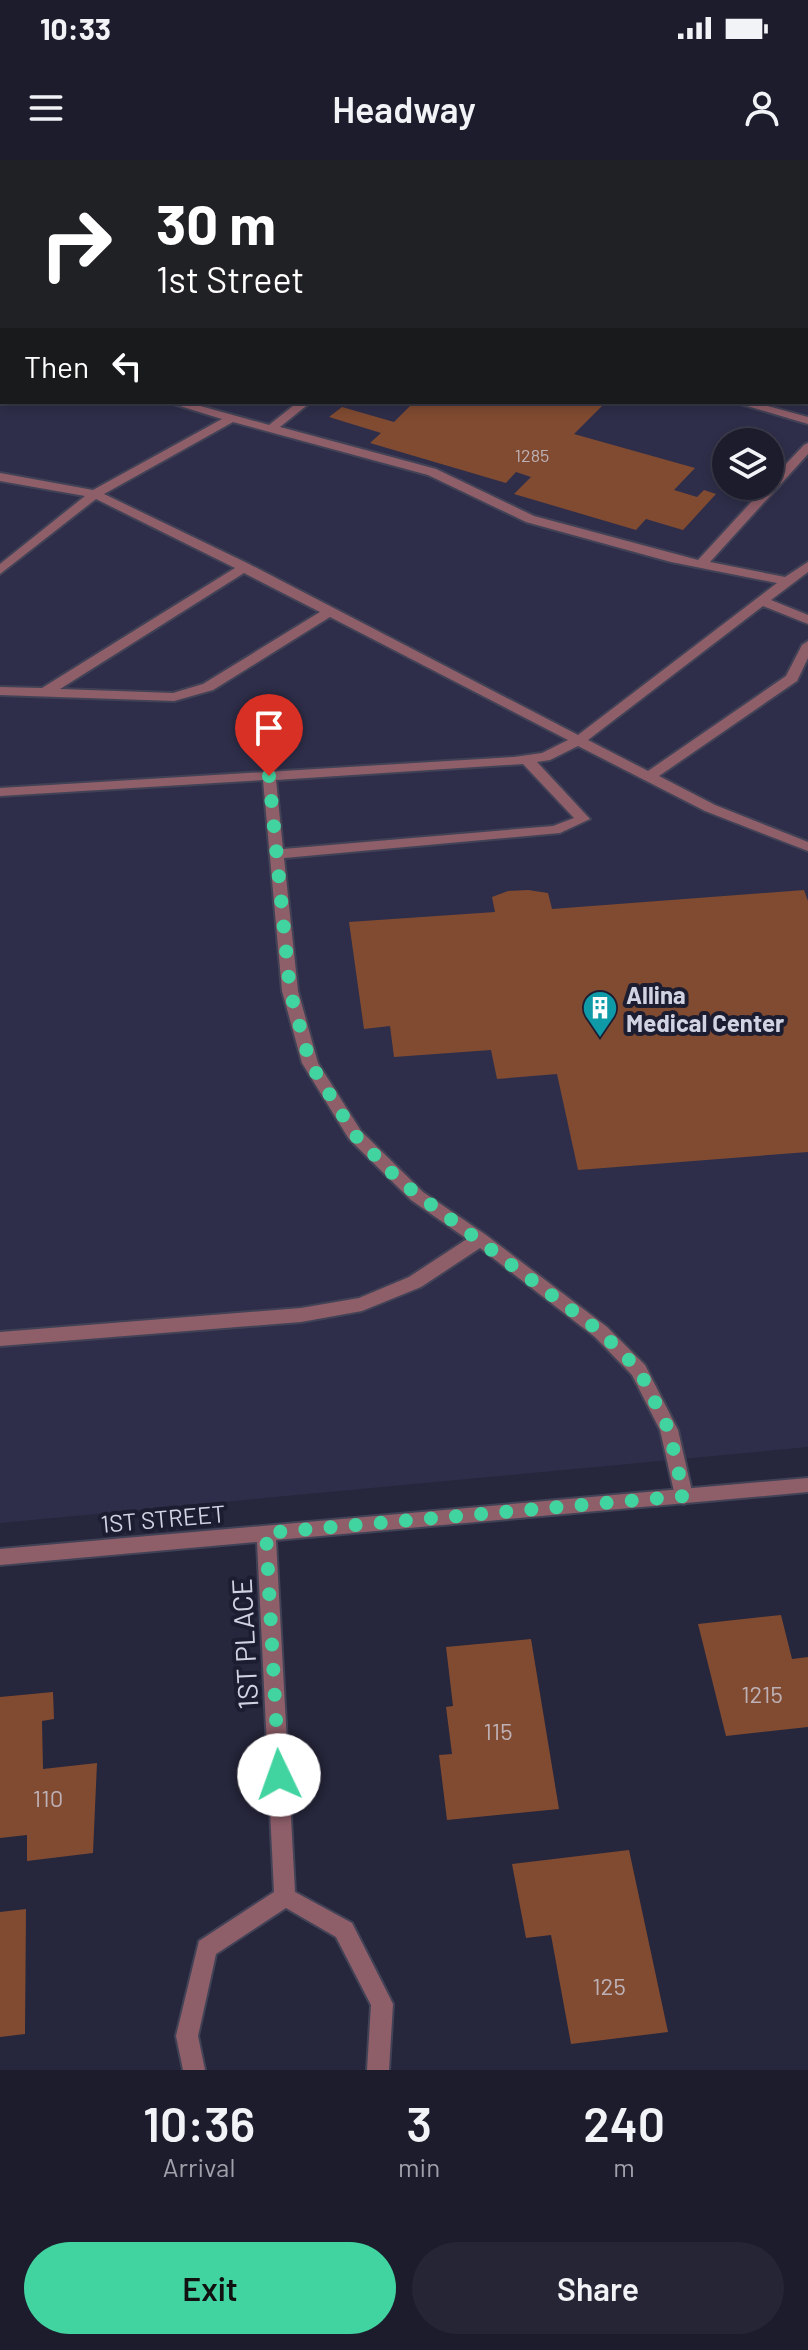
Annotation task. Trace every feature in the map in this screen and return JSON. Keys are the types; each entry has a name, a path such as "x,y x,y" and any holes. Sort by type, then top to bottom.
{"street":[{"path":"180,404 432,472 530,519 701,564 790,582"},
{"path":"271,429 302,404"},
{"path":"747,404 808,421"},
{"path":"0,570 95,494 232,418"},
{"path":"701,564 808,447"},
{"path":"0,477 95,494 245,567 710,808 808,847"},
{"path":"0,792 545,757 581,739 808,566"},
{"path":"45,692 245,567"},
{"path":"764,602 808,620"},
{"path":"0,691 174,697 208,687 331,611"},
{"path":"650,776 792,678 808,645"},
{"path":"277,854 555,830 583,819 526,759"},
{"path":"269,776 290,991 310,1063 355,1135 417,1196 480,1239 601,1332 639,1370 669,1430 684,1496"},
{"path":"0,1339 301,1315 362,1304 415,1282 480,1239"},
{"name":"1ST STREET","path":"0,1557 808,1485"},
{"name":"1ST PLACE","path":"266,1533 285,1897"},
{"path":"194,2070 187,2036 207,1948 285,1897 344,1930 382,2004 378,2070"}],"shaded area":[{"path":"0,404 808,404 808,1447 0,1523"}],"building":[{"path":"412,404 604,404 574,434 695,468 674,490 697,497 704,490 712,493 712,498 683,530 646,519 636,530 514,494 531,477 516,472 506,483 370,443 381,433 329,417 342,407 394,422"},
{"name":"Allina Medical Center","path":"804,890 808,901 808,1152 578,1170 557,1074 497,1079 491,1050 394,1057 390,1026 364,1029 349,922 495,912 492,897 508,891 548,893 552,909"},
{"path":"781,1615 792,1659 808,1657 808,1727 726,1736 698,1624"},
{"path":"531,1639 559,1809 447,1820 439,1755 452,1754 446,1707 453,1706 446,1647"},
{"path":"53,1692 54,1719 42,1721 43,1769 97,1763 93,1853 27,1861 27,1835 0,1838 0,1697"},
{"path":"629,1850 668,2032 571,2044 551,1935 526,1938 512,1864"},
{"path":"26,1909 25,2034 0,2037 0,1912"}],"place":[{"name":"Allina Medical Center","path":"600,1039"}],"route":[{"path":"269,776 290,991 310,1063 355,1135 401,1182 601,1332 639,1370 669,1430 684,1496 266,1533 279,1775"}]}
